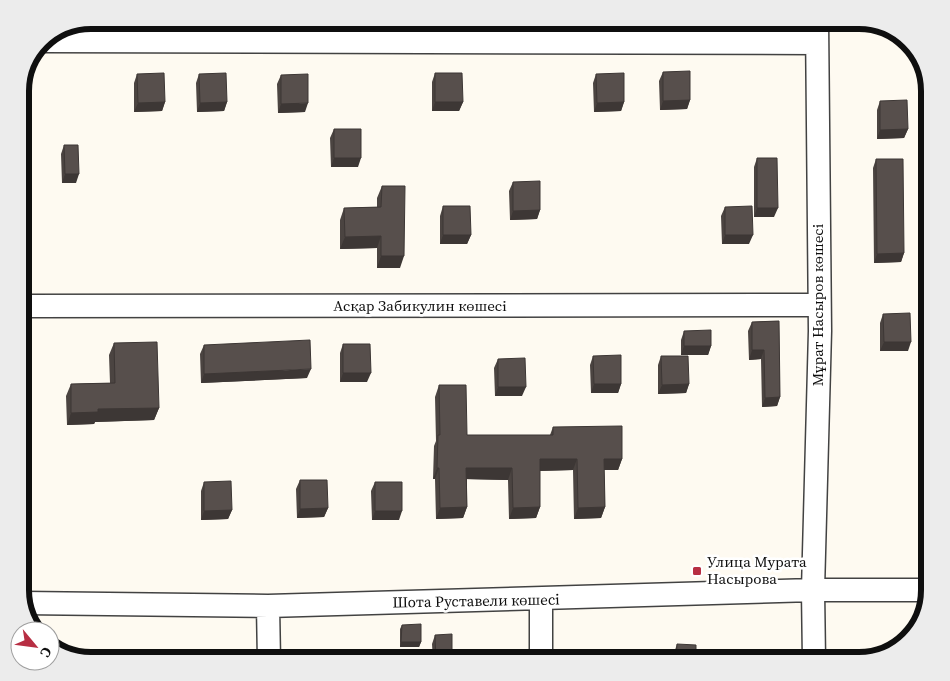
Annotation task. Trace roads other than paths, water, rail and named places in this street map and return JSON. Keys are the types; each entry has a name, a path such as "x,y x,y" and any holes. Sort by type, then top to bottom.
{"street":[{"name":"Мұрат Насыров көшесі","path":"814,652 813,590 820,305 817,29"},
{"path":"53,42 817,43"},
{"name":"Асқар Забикулин көшесі","path":"29,306 820,305"},
{"name":"Шота Руставели көшесі","path":"30,602 268,606 541,600 813,590 921,590"},
{"path":"541,600 541,652"},
{"path":"268,606 268,652"}],"place":[{"name":"Улица Мурата Насырова","path":"697,571"}]}
